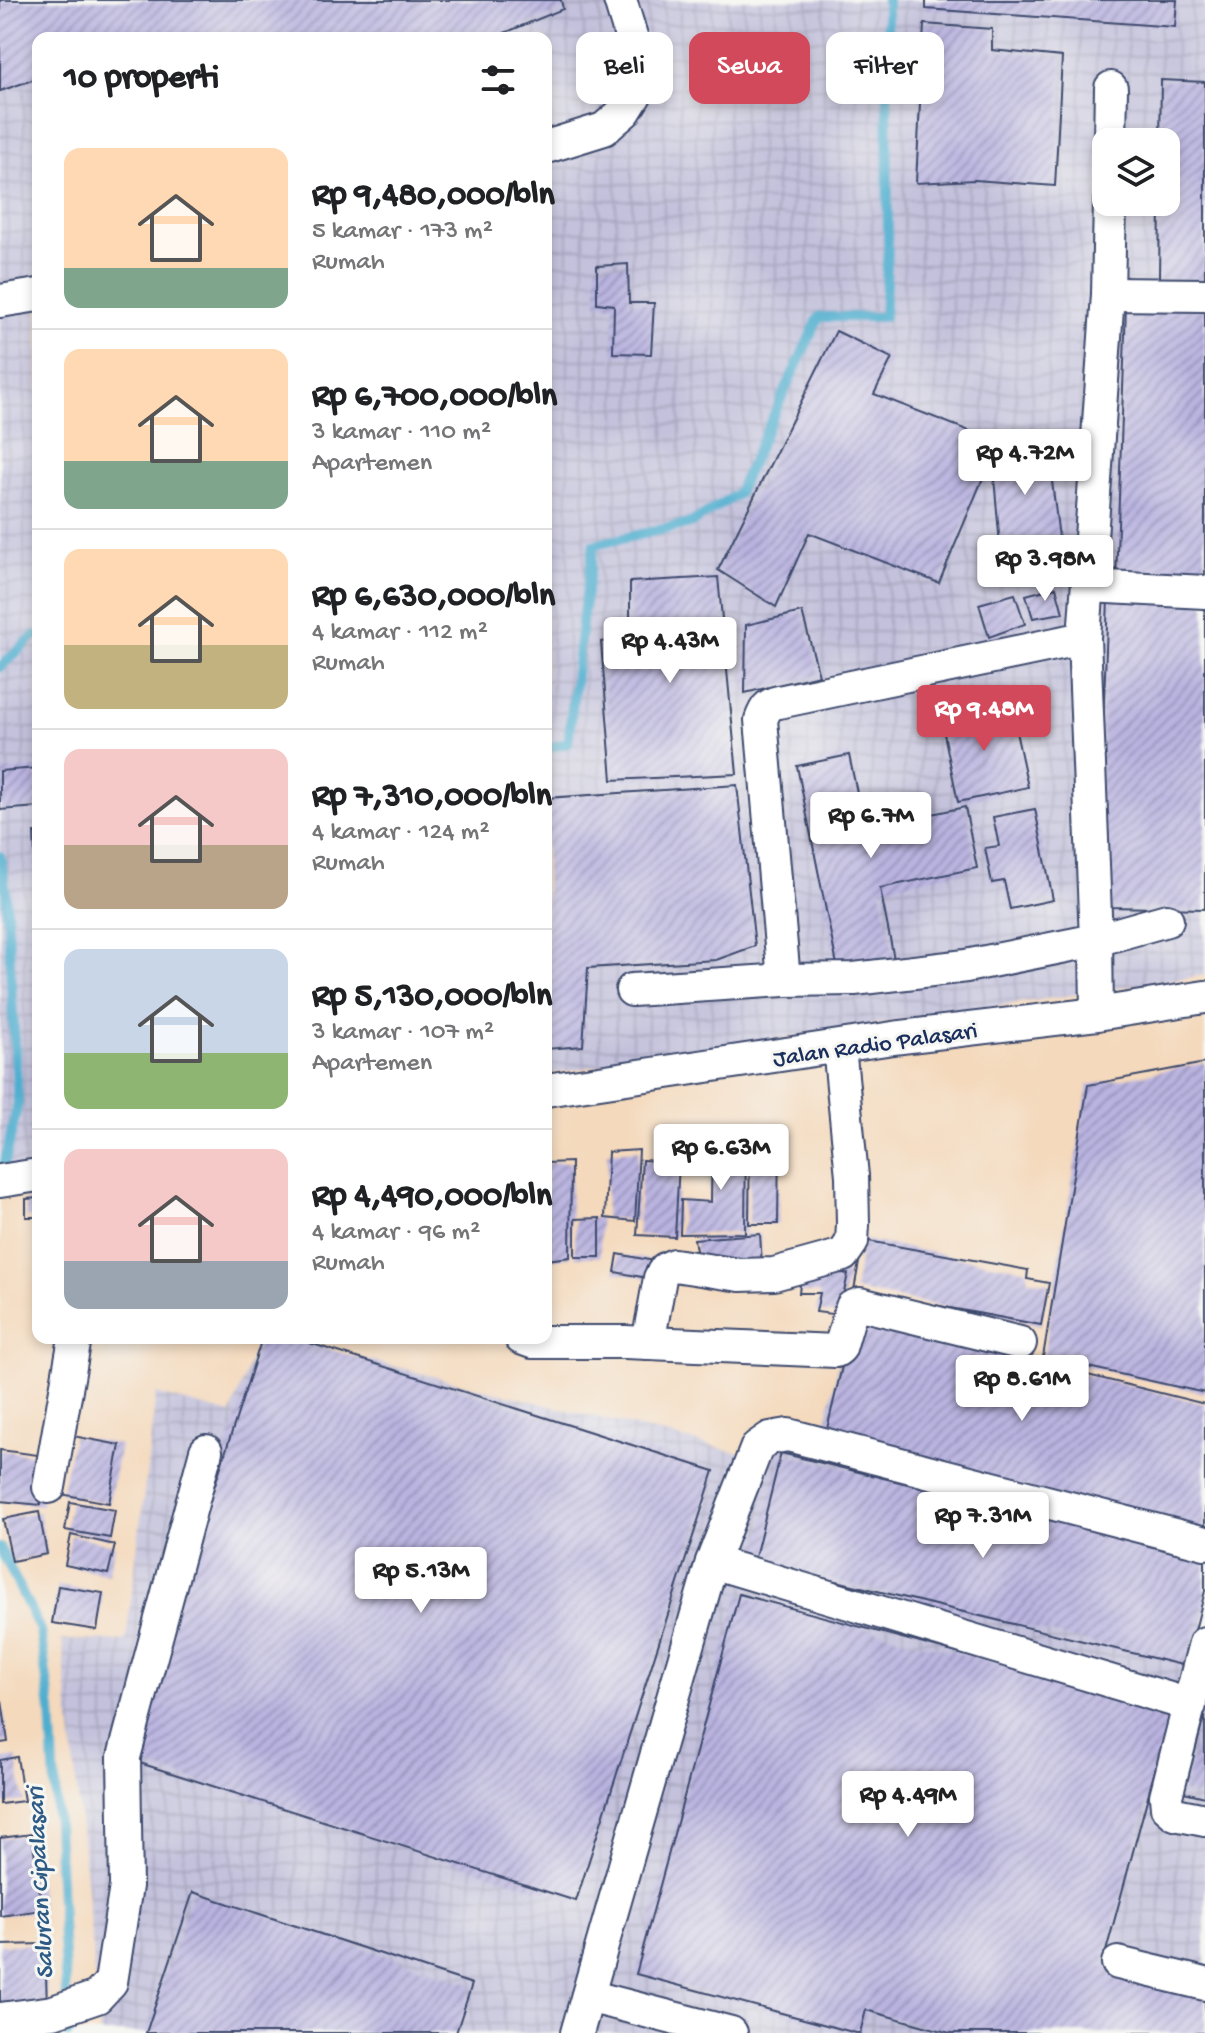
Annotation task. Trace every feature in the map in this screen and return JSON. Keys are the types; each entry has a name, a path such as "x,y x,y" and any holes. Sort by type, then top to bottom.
{"street":[{"path":"552,145 604,129 625,111 635,95 641,69 620,0"},
{"path":"1110,128 1111,88"},
{"path":"1097,1014 1084,638 1108,294 1110,216"},
{"path":"1108,294 1205,295"},
{"path":"0,301 32,296"},
{"path":"1088,586 1205,592"},
{"path":"784,980 761,720 764,710 779,702 1084,638"},
{"path":"632,990 784,980 854,979 966,966 1096,940 1167,920"},
{"name":"Jalan Radio Palasari","path":"552,1089 893,1038 1097,1014 1205,997"},
{"path":"648,1343 660,1278 669,1266 740,1275 774,1274 843,1255 852,1242 852,1176 839,1047"},
{"path":"0,1181 32,1176"},
{"path":"552,1342 836,1351 840,1348 852,1307 860,1304 1020,1343"},
{"path":"49,1487 74,1344"},
{"path":"577,2033 712,1562 757,1447 770,1438 788,1435 1205,1543"},
{"path":"0,2019 68,2007 97,1997 111,1982 126,1886 124,1757 206,1451"},
{"path":"712,1562 1190,1705"},
{"path":"1205,1643 1166,1796 1167,1807 1175,1814 1205,1820"},
{"path":"1118,1963 1205,1984"},
{"path":"588,1996 731,2033"}],"shaded area":[{"path":"0,0 1205,0 1205,975 552,1073 552,32 32,32 32,1187 0,1195"},
{"path":"849,1313 1205,1427 1205,2033 100,2033 62,1640 126,1641 156,1394 231,1414 256,1344 305,1344 739,1453 824,1430"}],"building":[{"path":"0,0 561,0 563,9 507,32 32,32 32,80 0,91"},
{"path":"926,0 1177,0 1175,27 926,9"},
{"path":"924,24 992,29 992,50 1062,57 1055,186 975,180 916,183 920,104 944,104 944,32 924,32"},
{"path":"1161,80 1205,82 1205,280 1159,279 1160,216 1180,216 1180,128 1160,128"},
{"path":"628,264 629,303 654,303 651,354 613,353 614,305 597,303 597,266"},
{"path":"1126,307 1205,310 1205,583 1116,580"},
{"path":"836,331 892,358 874,394 998,442 939,583 809,533 776,607 718,570"},
{"path":"1048,449 1059,538 1000,545 992,455"},
{"path":"718,577 737,774 612,780 601,642 630,639 630,582"},
{"path":"1056,587 1063,613 1033,618 1026,595"},
{"path":"1015,594 1025,624 989,637 979,604"},
{"path":"1108,599 1205,602 1205,909 1109,907 1110,875 1097,876"},
{"path":"802,612 819,675 745,693 746,625"},
{"path":"1010,704 1028,787 958,802 941,719"},
{"path":"849,755 867,840 929,827 927,815 965,807 977,868 880,888 894,959 838,970 797,766"},
{"path":"32,768 32,807 0,810 0,771"},
{"path":"737,785 755,946 716,960 588,968 583,1046 552,1049 552,798"},
{"path":"1035,809 1053,900 1010,909 1004,881 992,883 985,848 999,846 993,817"},
{"path":"1205,1063 1205,1393 1043,1357 1088,1085"},
{"path":"712,1136 746,1137 745,1233 680,1234 681,1200 711,1202"},
{"path":"750,1137 779,1137 778,1224 749,1224"},
{"path":"639,1150 635,1221 605,1218 608,1152"},
{"path":"642,1160 679,1162 675,1237 637,1235"},
{"path":"571,1162 570,1257 552,1259 552,1163"},
{"path":"32,1198 32,1217 26,1217 26,1199"},
{"path":"600,1218 600,1257 575,1257 575,1219"},
{"path":"760,1234 762,1265 698,1262 694,1239"},
{"path":"863,1240 1028,1270 1027,1279 1049,1283 1041,1325 854,1290"},
{"path":"618,1254 659,1262 653,1279 615,1272"},
{"path":"802,1268 848,1274 839,1315 816,1312 820,1293 799,1293"},
{"path":"854,1317 1205,1404 1205,1531 825,1437"},
{"path":"260,1344 313,1344 714,1471 576,1901 127,1759"},
{"path":"73,1436 120,1445 109,1503 61,1494"},
{"path":"0,1450 46,1456 41,1505 0,1501"},
{"path":"781,1453 1205,1557 1205,1591 1186,1666 754,1561"},
{"path":"70,1502 115,1510 110,1538 65,1530"},
{"path":"39,1512 47,1554 12,1561 3,1519"},
{"path":"71,1535 115,1545 108,1574 65,1565"},
{"path":"58,1586 103,1593 97,1630 52,1623"},
{"path":"739,1594 1171,1711 1102,1966 1205,1993 1205,2033 950,2033 866,2010 860,2033 856,2033 636,1974"},
{"path":"0,1701 8,1742 0,1743"},
{"path":"1205,1717 1205,1797 1184,1792"},
{"path":"17,1757 24,1801 0,1804 0,1760"},
{"path":"32,1834 42,1910 0,1916 0,1838"},
{"path":"193,1892 472,1984 456,2033 146,2033"},
{"path":"45,1944 47,2006 0,2007 0,1945"}],"waterway":[{"name":"Saluran Cipalasari","path":"552,747 568,743 594,545 691,523 737,494 819,317 884,317 888,248 887,0"},
{"name":"Saluran Cipalasari","path":"0,667 32,638"},
{"name":"Saluran Cipalasari","path":"0,856 6,892 18,1103 2,1175"},
{"name":"Saluran Cipalasari","path":"0,1548 40,1630 51,1710 68,2033"}]}
